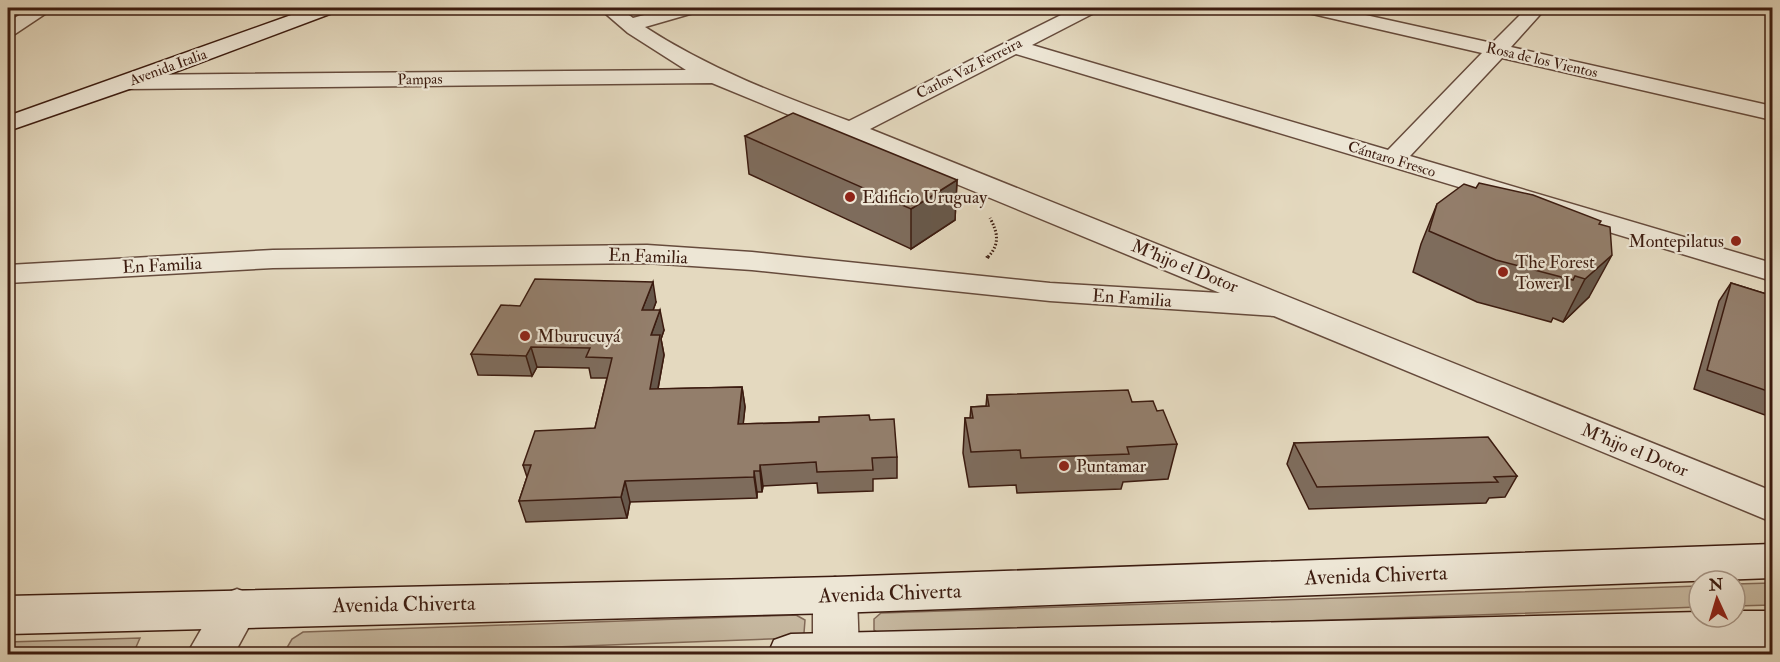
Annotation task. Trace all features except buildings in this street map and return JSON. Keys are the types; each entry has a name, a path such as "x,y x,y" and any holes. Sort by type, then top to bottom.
{"street":[{"path":"8,30 44,8"},
{"name":"Avenida Italia","path":"8,124 328,8"},
{"path":"619,16 690,8"},
{"name":"Carlos Vaz Ferreira","path":"850,130 1089,8"},
{"name":"Rosa de los Vientos","path":"1311,8 1773,113"},
{"path":"1393,160 1537,8"},
{"name":"M'hijo el Dotor","path":"619,16 713,76 764,98 1006,193 1773,507"},
{"name":"Cántaro Fresco","path":"1012,46 1773,272"},
{"name":"Pampas","path":"127,82 713,76"},
{"name":"En Familia","path":"8,274 273,259 647,254 752,261 1050,292 1286,307"},
{"name":"Avenida Chiverta","path":"8,615 835,595 1773,561"},
{"path":"835,595 836,653"},
{"path":"210,654 237,608"},
{"path":"791,654 1773,630"}],"path":[{"path":"949,283 952,273 977,265 997,247 999,239 989,216 1006,193"}],"shaded area":[{"path":"1772,583 1772,605 1747,606 1747,584"},
{"path":"1687,586 1687,607 883,636 874,630 874,619 881,613"},
{"path":"796,615 805,620 804,633 796,638 363,654 289,654 285,651 292,639 303,632"},
{"path":"140,638 133,654 8,654 8,642"}],"place":[{"name":"Edificio Uruguay","path":"850,197"},
{"name":"Montepilatus","path":"1736,241"},
{"name":"The Forest Tower I","path":"1503,272"},
{"name":"Mburucuyá","path":"525,336"},
{"name":"Puntamar","path":"1064,466"}]}
